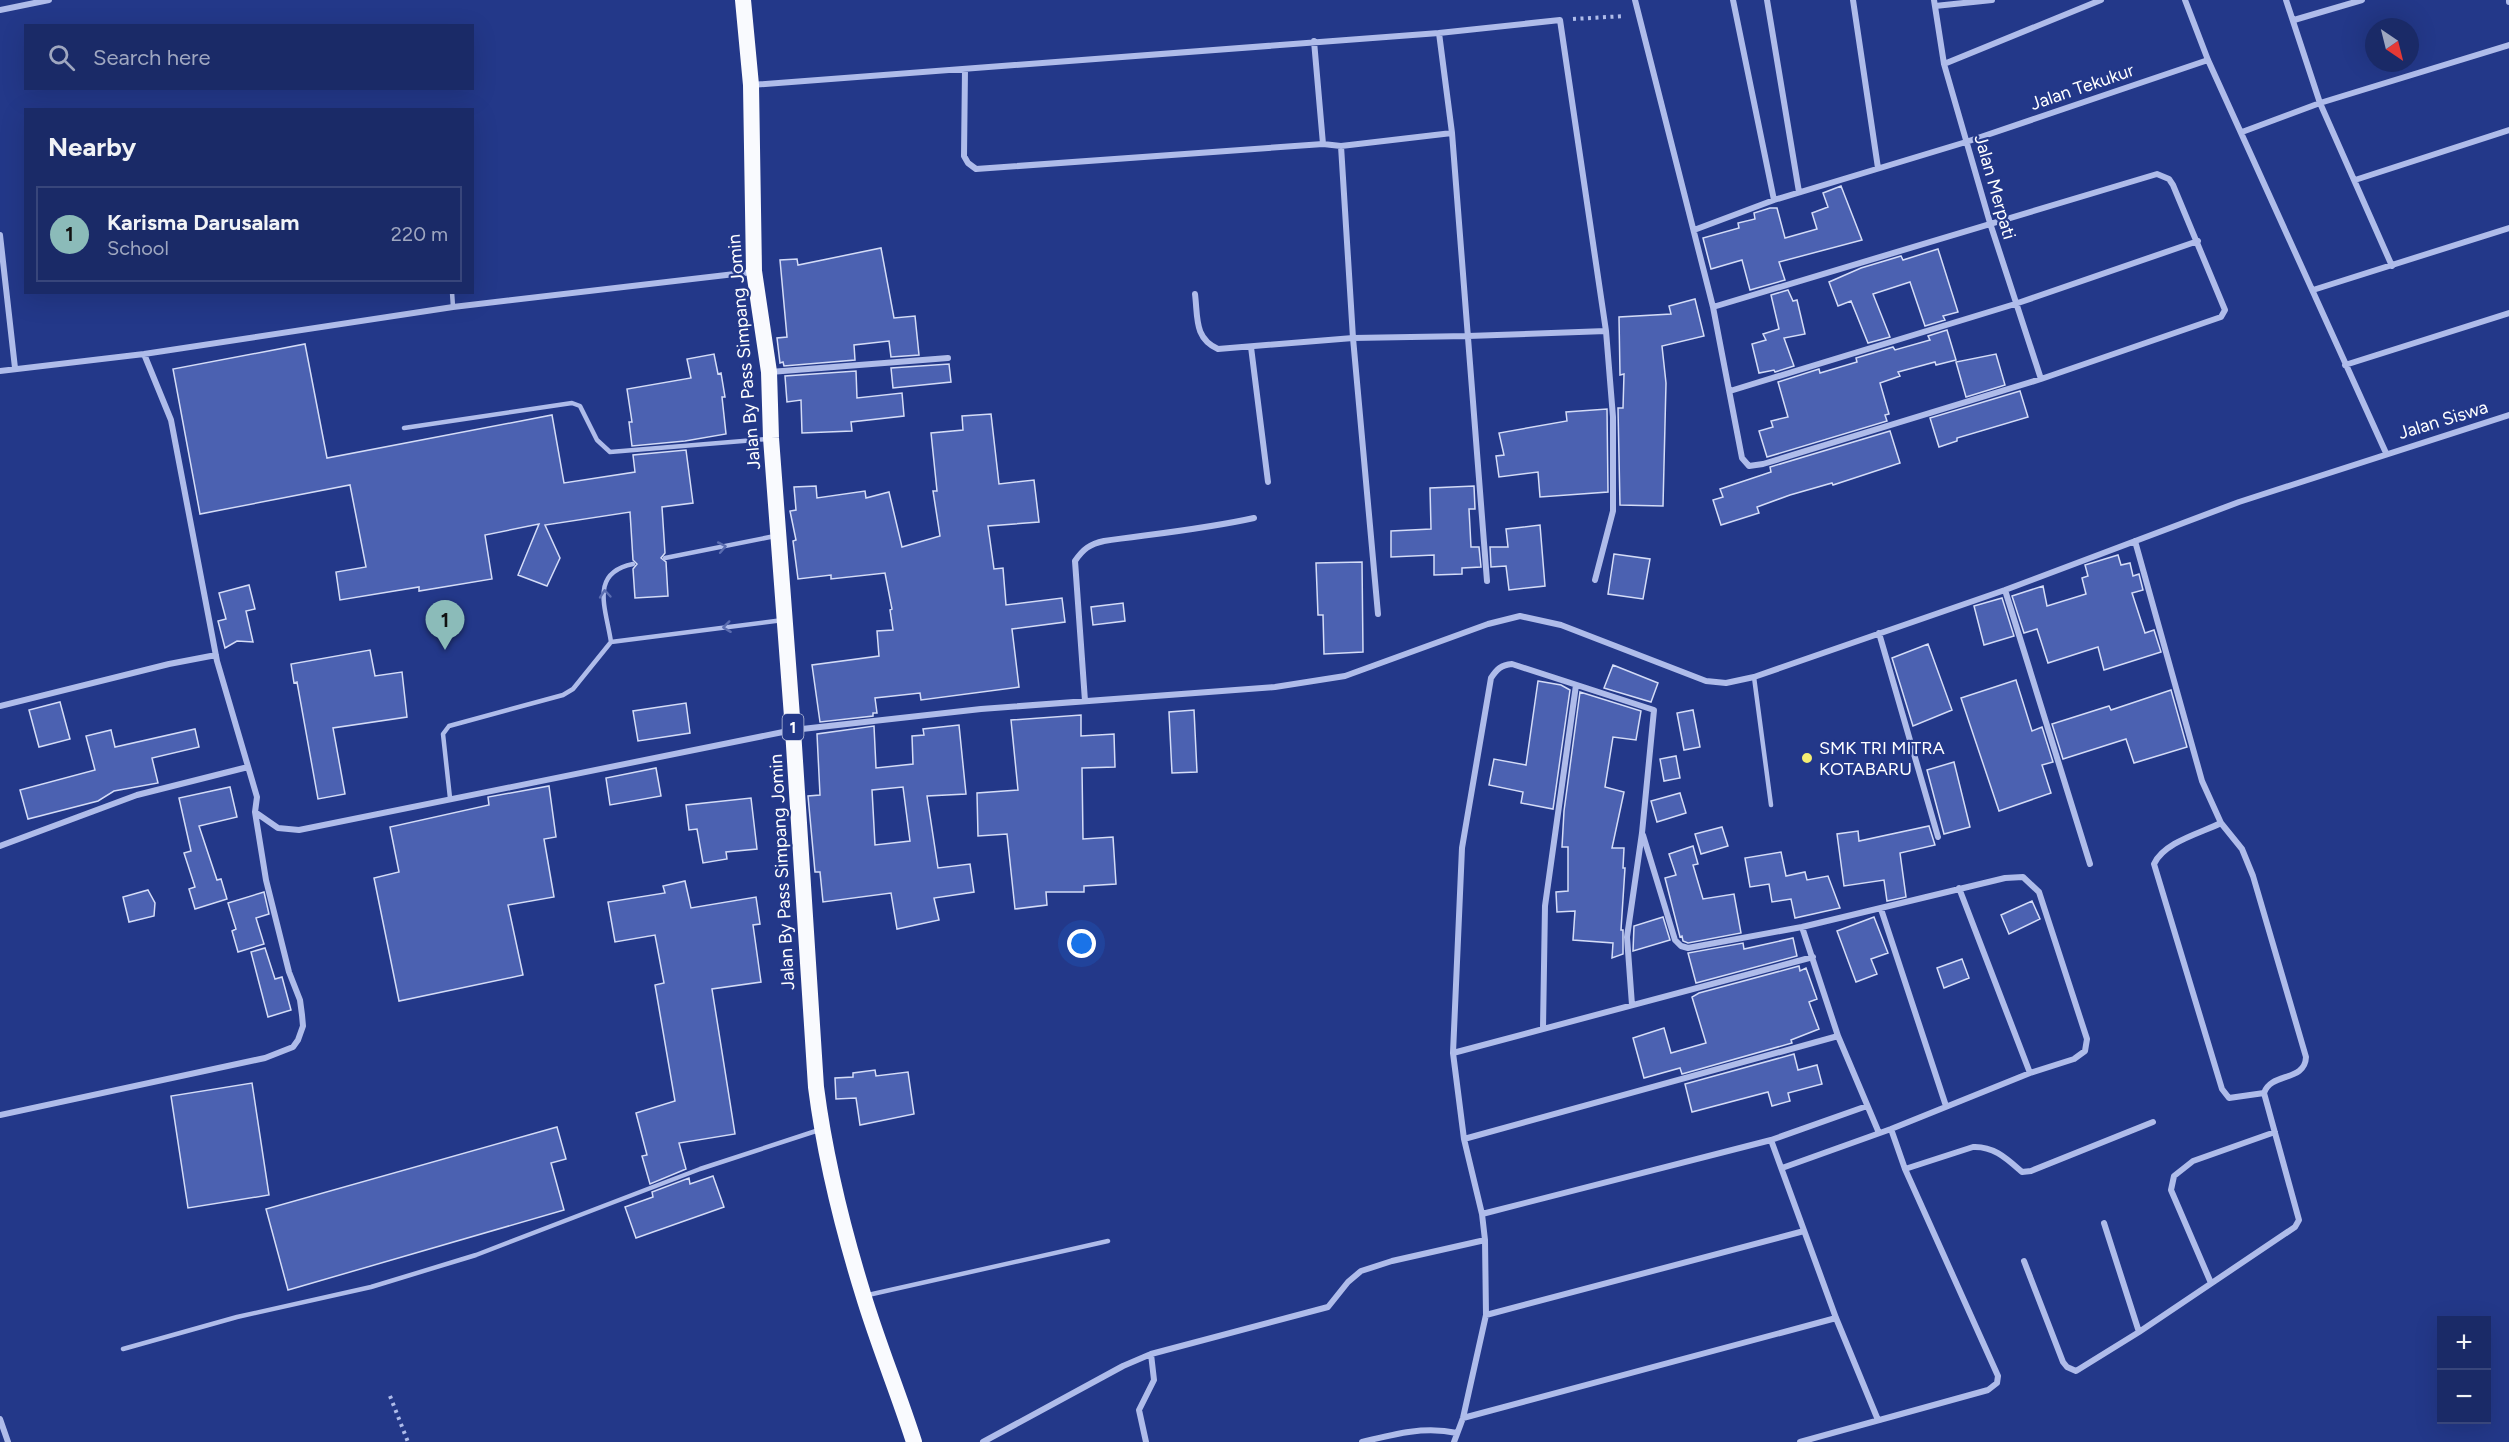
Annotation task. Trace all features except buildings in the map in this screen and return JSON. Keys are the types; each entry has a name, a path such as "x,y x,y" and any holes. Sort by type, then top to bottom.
{"highway":[{"name":"Jalan By Pass Simpang Jomin","path":"743,0 751,85 754,271 769,372 771,438 793,730 809,1003 821,1129 836,1195 864,1296 914,1442"}],"street":[{"path":"0,10 49,0"},
{"path":"1635,0 1713,307 1742,458 1747,465 1754,467 2041,379 2221,317 2225,312 2225,306 2173,185 2169,179 2157,174 1713,307"},
{"path":"1733,0 1774,200"},
{"path":"1767,0 1799,192"},
{"path":"1852,0 1878,168"},
{"path":"1934,3 1992,0"},
{"path":"1944,64 2101,0"},
{"path":"2185,0 2208,60 2386,453"},
{"path":"2286,0 2320,103 2392,266"},
{"path":"2294,20 2362,0"},
{"name":"Jalan Merpati","path":"1934,3 1944,64 1966,142 2015,304 2041,379"},
{"path":"751,85 1440,33 1560,20 1606,331 1613,417 1613,511 1595,580"},
{"path":"1440,33 1452,133 1487,580"},
{"path":"1314,41 1323,144"},
{"path":"2242,132 2320,103 2509,45"},
{"name":"Jalan Tekukur","path":"1694,230 1774,200 1966,142 2208,60"},
{"path":"965,69 964,156 968,163 976,169 1323,144 1341,146 1452,133"},
{"path":"2355,180 2509,130"},
{"path":"1341,146 1353,338 1378,614"},
{"path":"2313,290 2509,228"},
{"path":"0,235 15,368"},
{"path":"1730,391 2015,304 2198,241"},
{"path":"0,371 144,354 453,307 754,271"},
{"path":"1195,294 1201,338 1208,345 1218,349 1353,338 1606,331"},
{"path":"2345,364 2509,313"},
{"path":"1251,347 1268,482"},
{"path":"0,1115 265,1058 293,1047 303,1026 301,1007 289,972 266,880 255,812 257,797 216,655 171,420 144,354"},
{"path":"769,372 948,358"},
{"name":"Jalan Siswa","path":"255,812 278,828 299,830 793,730 981,709 1275,687 1345,676 1488,624 1520,616 1561,625 1706,681 1726,683 1754,677 2005,590 2239,502 2509,415"},
{"path":"1085,701 1075,561 1082,551 1092,543 1222,525 1254,518"},
{"path":"2024,1261 2063,1362 2071,1370 2076,1371 2139,1332 2295,1227 2299,1220 2264,1093 2271,1082 2295,1074 2302,1069 2306,1057 2253,876 2242,849 2221,823 2202,781 2134,541"},
{"path":"2005,590 2090,864"},
{"path":"1879,633 1938,837"},
{"path":"0,706 169,664 216,655"},
{"path":"1454,1442 1463,1418 1486,1315 1485,1240 1482,1214 1464,1139 1453,1053 1462,848 1491,678 1500,667 1512,664 1654,710 1642,833 1627,937 1632,1005"},
{"path":"1543,1028 1545,906 1576,685"},
{"path":"0,846 137,795 248,767"},
{"path":"2221,823 2172,846 2161,853 2154,864 2222,1089 2229,1098 2264,1093"},
{"path":"1642,833 1675,940 1681,946 1688,948 1802,927 2015,876 2023,877 2039,892 2087,1045 2085,1051 2074,1059 2030,1073 1891,1129 1782,1168"},
{"path":"1959,888 2030,1073"},
{"path":"1881,909 1946,1106"},
{"path":"1802,927 1838,1036 1879,1133"},
{"path":"1453,1053 1813,957"},
{"path":"1464,1139 1838,1036"},
{"path":"1482,1214 1771,1140 1867,1106"},
{"path":"1905,1169 1973,1147 1985,1147 1992,1149 2022,1172 2031,1171 2153,1122"},
{"path":"1800,1442 1988,1390 1995,1386 1998,1380 1905,1169 1891,1129"},
{"path":"2211,1283 2171,1190 2174,1176 2193,1161 2275,1132"},
{"path":"1771,1140 1836,1318 1878,1420"},
{"path":"2104,1223 2139,1332"},
{"path":"1486,1315 1804,1231"},
{"path":"983,1442 1123,1366 1151,1354 1328,1307 1348,1282 1361,1271 1392,1261 1485,1240"},
{"path":"1463,1418 1836,1318"},
{"path":"1146,1442 1139,1410 1154,1380 1151,1354"},
{"path":"0,1419 8,1442"},
{"path":"1362,1442 1410,1431 1441,1430 1457,1433"}],"lane":[{"path":"452,294 453,307"},
{"path":"404,428 573,403 580,406 597,440 610,452 771,438"},
{"path":"666,558 779,536"},
{"path":"611,642 603,586 608,575 617,568 633,564"},
{"path":"450,798 443,734 449,726 563,695 573,689 611,642 785,620"},
{"path":"1754,677 1771,805"},
{"path":"123,1349 237,1317 371,1287 476,1255 700,1169 821,1129"},
{"path":"864,1296 1108,1241"}],"path":[{"path":"1578,19 1620,16"},
{"path":"390,1396 408,1442"}],"place":[{"name":"Karisma Darusalam","path":"445,650"},
{"name":"SMK TRI MITRA KOTABARU","path":"1807,758"}]}
